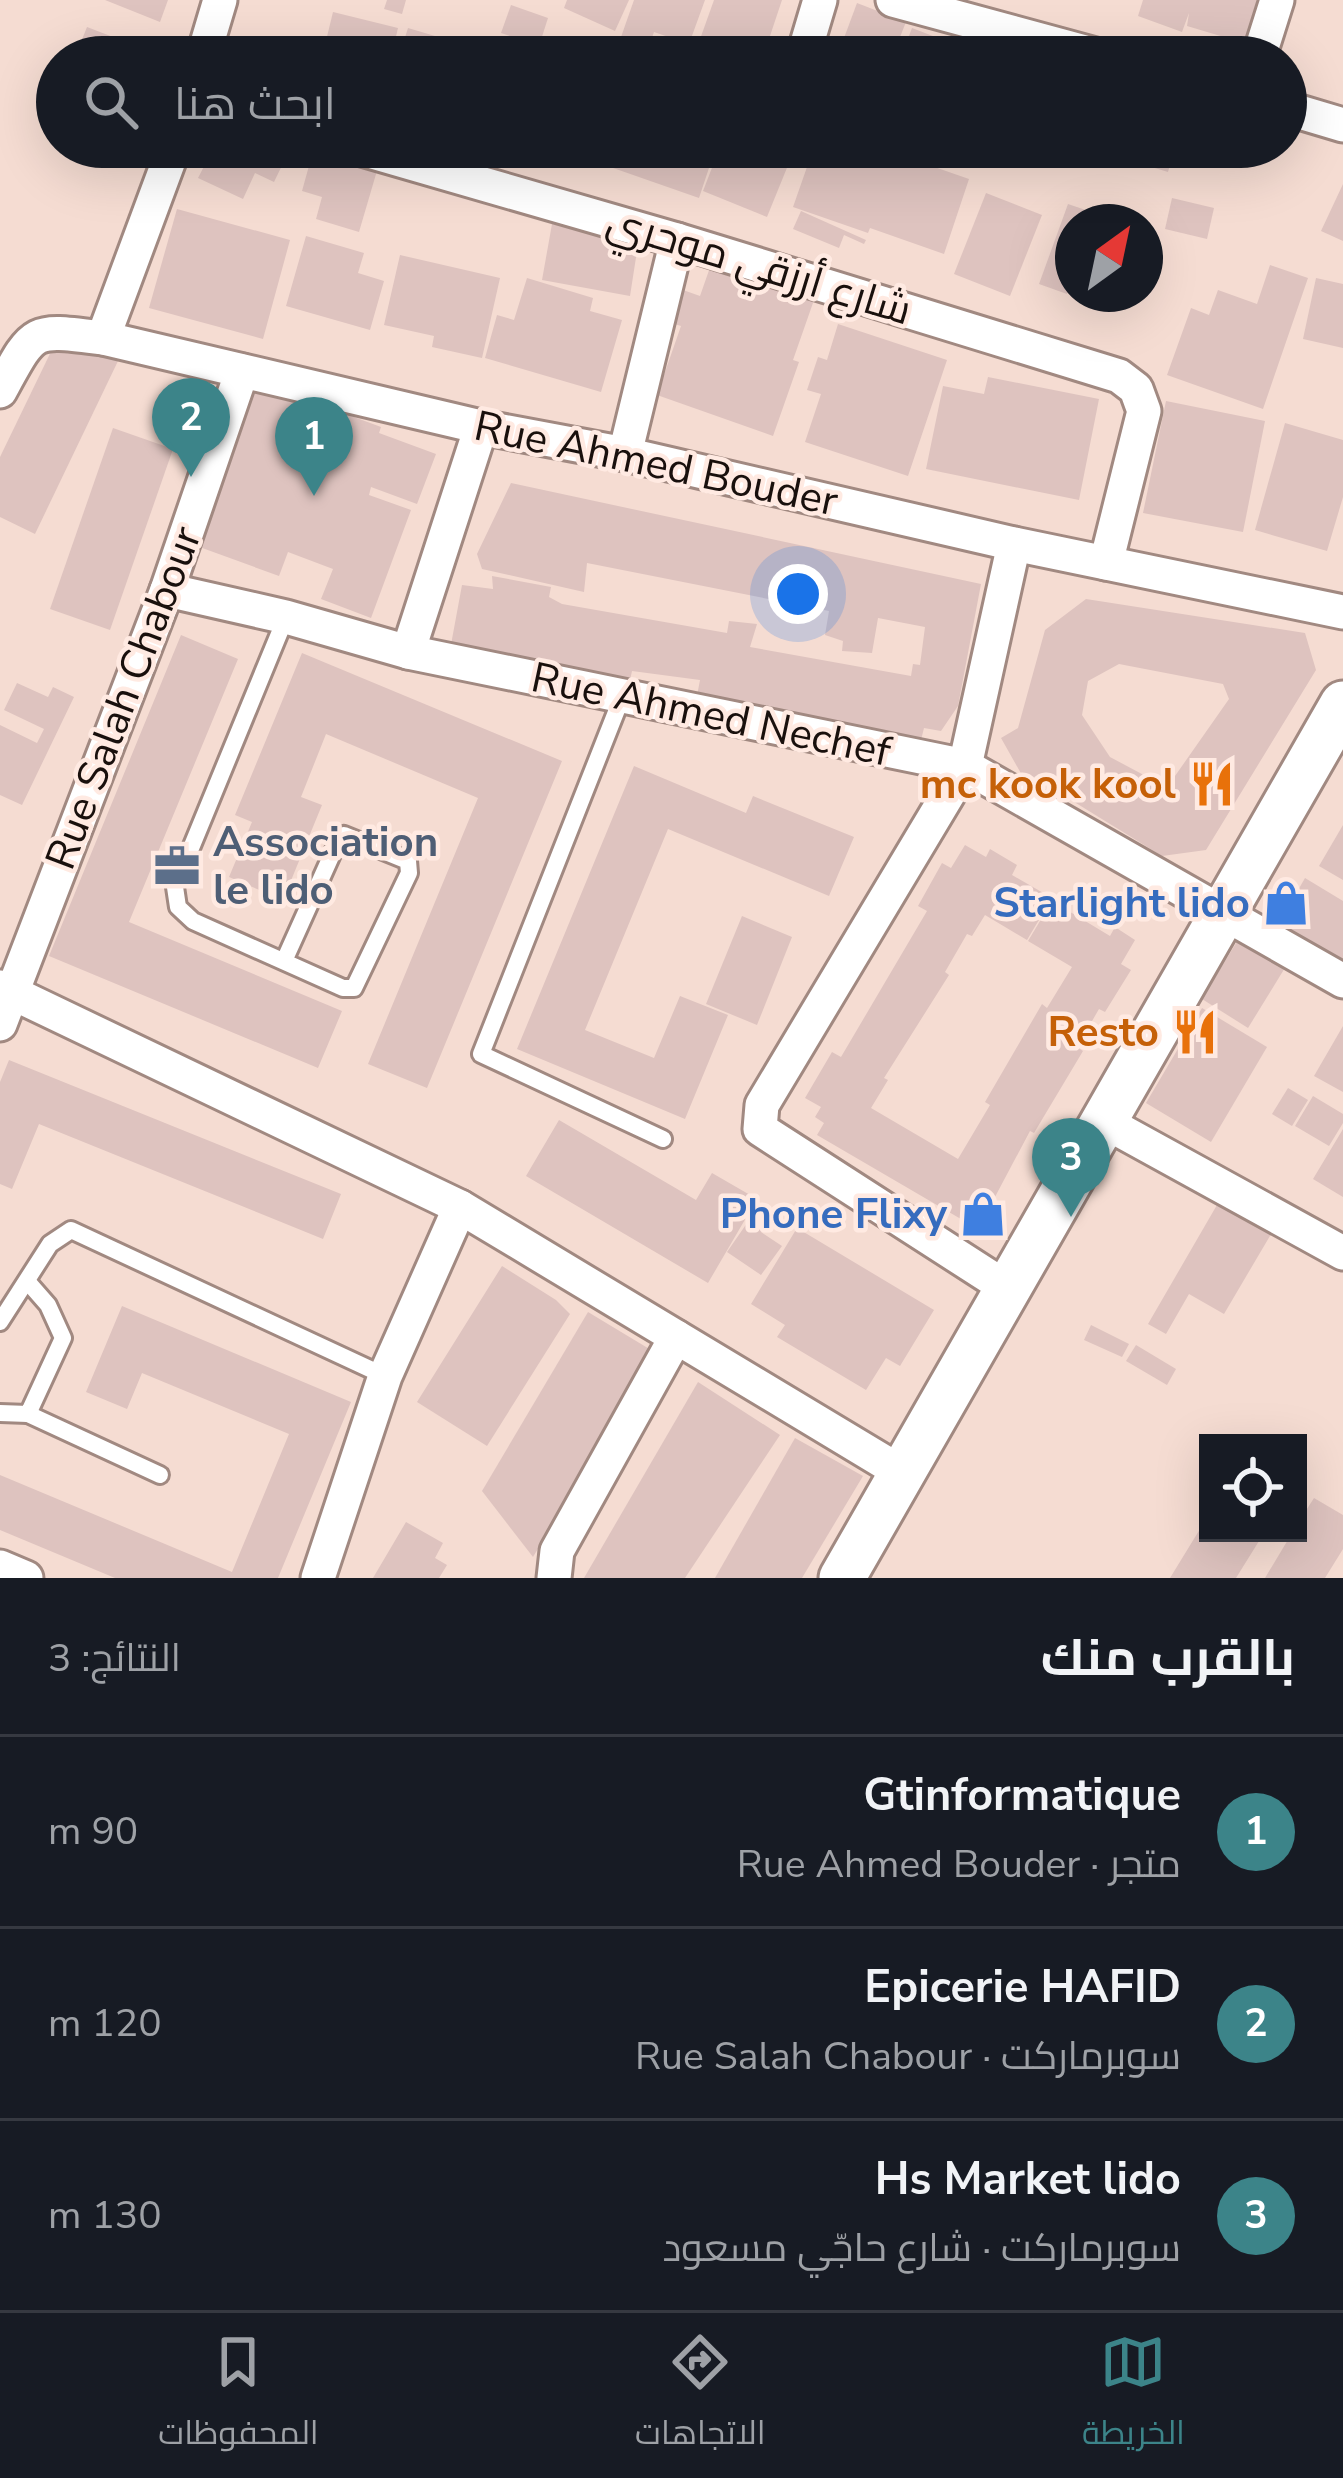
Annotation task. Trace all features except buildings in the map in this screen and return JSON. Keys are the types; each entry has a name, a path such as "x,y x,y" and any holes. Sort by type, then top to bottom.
{"main road":[{"path":"842,1578 1103,1121 1338,726"}],"street":[{"path":"209,36 220,0"},
{"path":"809,36 820,0"},
{"path":"893,0 1026,36"},
{"path":"1266,36 1277,0"},
{"path":"1307,114 1343,124"},
{"path":"103,338 166,168"},
{"name":"شارع أرزقي موحري","path":"428,168 1119,376 1136,389 1144,410 1106,563"},
{"path":"625,454 677,240"},
{"name":"Rue Ahmed Bouder","path":"0,391 27,342 47,331 103,338 481,427 625,454 1014,544 1343,612"},
{"name":"Rue Salah Chabour","path":"4,1001 167,590 242,371"},
{"path":"408,652 481,427"},
{"path":"1010,1290 760,1130 762,1105 964,766 1014,544"},
{"name":"Rue Ahmed Nechef","path":"167,590 408,652 964,766 1343,981"},
{"path":"4,1001 460,1207 904,1474"},
{"path":"1103,1121 1343,1253"},
{"path":"318,1578 385,1376 460,1207"},
{"path":"554,1578 557,1551 676,1337"},
{"path":"0,1567 26,1578"}],"lane":[{"path":"284,961 344,835 408,862 410,873 354,988 344,988 193,921 178,907 176,887 286,617"},
{"path":"622,697 481,1054 663,1139"},
{"path":"0,1322 50,1244 71,1230 385,1376"},
{"path":"27,1281 48,1305 63,1338 28,1414"},
{"path":"0,1413 28,1414 160,1475"}],"place":[{"name":"Epicerie HAFID","path":"191,477"},
{"name":"Gtinformatique","path":"314,496"},
{"name":"mc kook kool","path":"1212,784"},
{"name":"Association le lido","path":"177,866"},
{"name":"Starlight lido","path":"1286,903"},
{"name":"Resto","path":"1195,1032"},
{"name":"Phone Flixy","path":"983,1214"},
{"name":"Hs Market lido","path":"1071,1217"}]}
